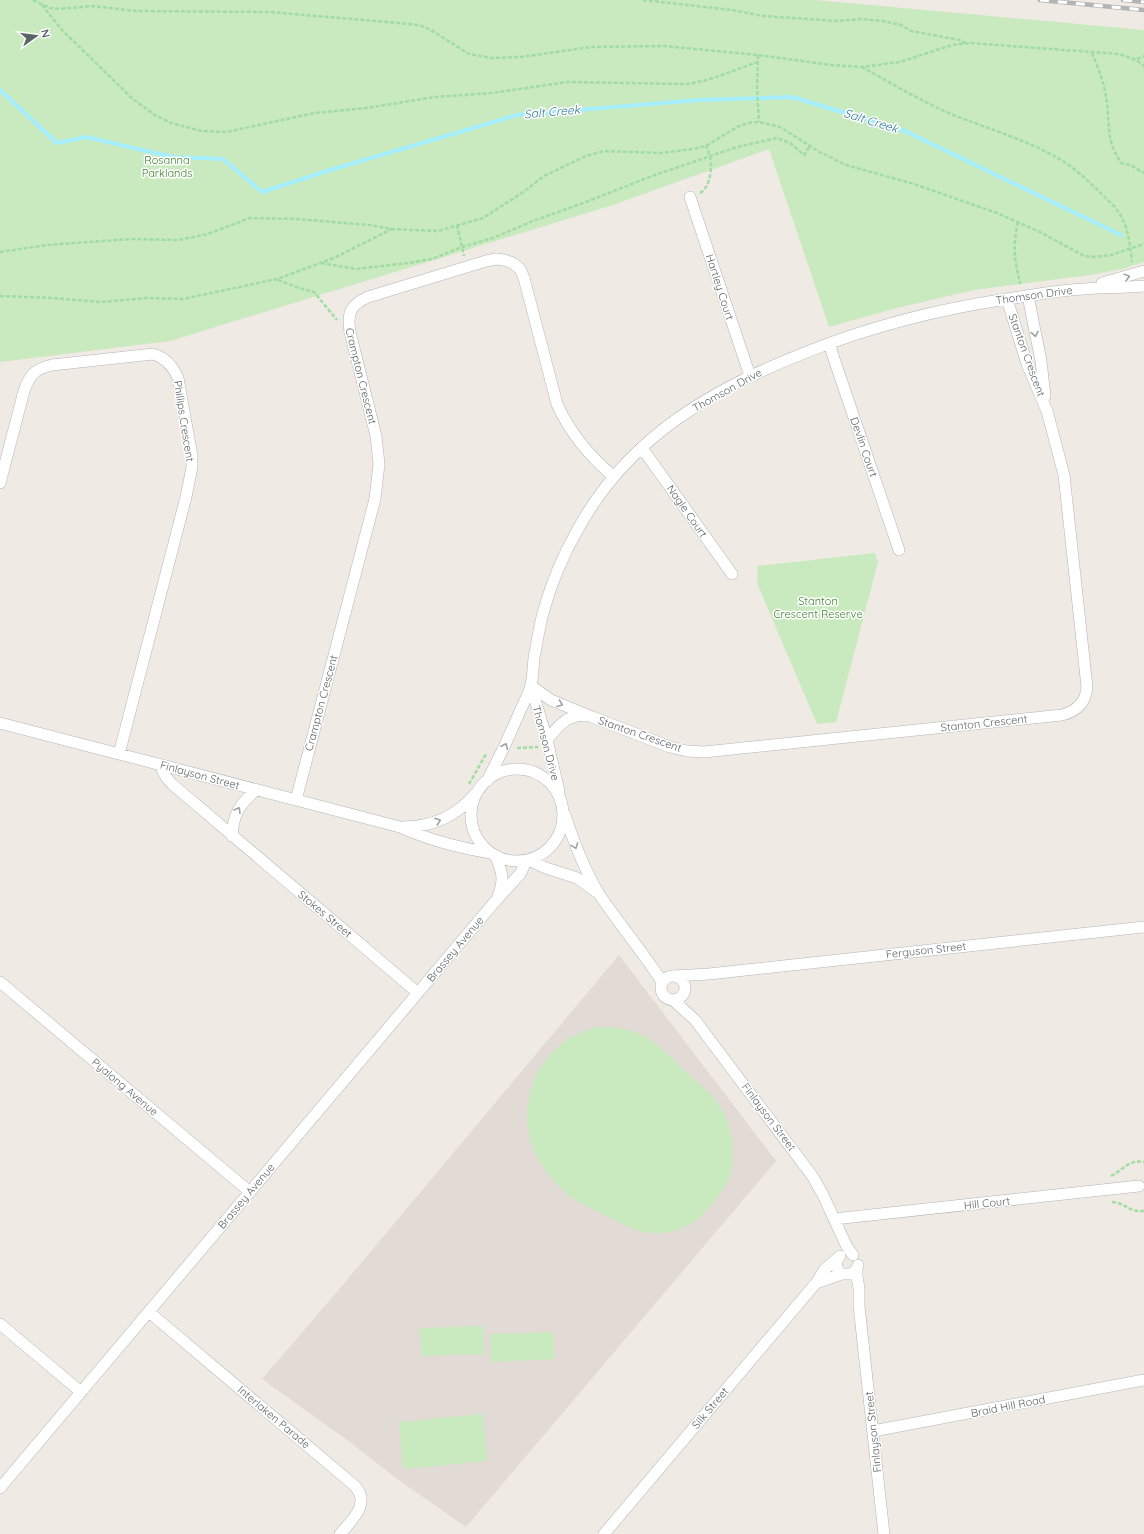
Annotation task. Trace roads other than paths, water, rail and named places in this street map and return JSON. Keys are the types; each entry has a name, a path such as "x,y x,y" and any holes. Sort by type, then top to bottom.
{"street":[{"name":"Hartley Court","path":"690,197 750,376"},
{"name":"Crampton Crescent","path":"296,800 375,499 378,482 379,464 376,436 348,320 354,306 368,297 466,267 496,259 513,263 520,269 528,289 557,404 563,419 585,449 614,477"},
{"name":"Thomson Drive","path":"1082,289 1139,273"},
{"name":"Thomson Drive","path":"484,784 504,748 531,686 534,658 543,613 554,578 578,528 592,506 614,477 663,429 696,405 750,376 774,365 862,332 925,314 1025,296 1082,289 1144,286"},
{"name":"Stanton Crescent","path":"1025,296 1041,361 1047,411"},
{"name":"Stanton Crescent","path":"531,686 551,700 592,717 670,746 687,751 704,752 1062,715 1075,710 1083,702 1087,687 1067,497 1059,451 1047,411 1028,364 1007,299"},
{"name":"Devlin Court","path":"829,344 899,550"},
{"name":"Phillips Crescent","path":"0,483 24,391 34,372 42,367 52,365 153,354 160,356 174,368 178,378 192,467 186,497 119,754"},
{"name":"Nagle Court","path":"642,448 732,574"},
{"name":"Thomson Drive","path":"531,686 548,743 562,805"},
{"name":"Stanton Crescent","path":"548,743 562,723 568,719 582,716 592,717"},
{"name":"Finlayson Street","path":"0,723 400,827 430,839 493,854"},
{"name":"Stokes Street","path":"159,764 166,777 172,784 418,993"},
{"path":"562,805 563,822 556,841 541,855 527,860 510,861 493,854 480,841 474,830 472,818 474,801 484,784 505,771 526,770 545,778 555,788 562,805 580,858 600,895 649,961 669,978 681,980 684,990 681,996 673,1000 666,998 662,992 661,986 669,978"},
{"name":"Finlayson Street","path":"400,827 426,825 452,815 465,805 484,784"},
{"path":"232,836 236,811 256,790"},
{"name":"Brassey Avenue","path":"492,905 499,892 503,879 493,854"},
{"path":"527,860 577,878 600,895"},
{"name":"Brassey Avenue","path":"0,1488 492,905 520,874 527,860"},
{"name":"Ferguson Street","path":"669,978 1144,927"},
{"name":"Ferguson Street","path":"684,990 709,974"},
{"name":"Pyalong Avenue","path":"0,982 250,1192"},
{"name":"Finlayson Street","path":"684,990 695,1020"},
{"name":"Finlayson Street","path":"673,1000 695,1020 813,1177 847,1247 853,1255"},
{"name":"Hill Court","path":"834,1219 1139,1186"},
{"name":"Finlayson Street","path":"834,1219 838,1258"},
{"path":"816,1283 843,1274 851,1274 857,1268 857,1260 853,1255 844,1254 838,1258 836,1267 843,1274"},
{"name":"Silk Street","path":"604,1534 816,1283 825,1269 838,1258"},
{"name":"Finlayson Street","path":"857,1268 859,1306 884,1534"},
{"name":"Finlayson Street","path":"843,1274 855,1292 859,1306"},
{"name":"Interlaken Parade","path":"149,1312 355,1486 361,1496 361,1506 359,1511 340,1534"},
{"path":"0,1324 81,1392"},
{"name":"Braid Hill Road","path":"873,1431 1144,1380"}],"waterway":[{"name":"Salt Creek","path":"0,90 57,143 86,137 173,157 223,159 262,192 327,171 517,115 699,100 792,97 905,131 1121,235"}],"railway":[{"path":"1040,0 1144,10"},
{"path":"1123,0 1144,2"}],"park label":[{"name":"Rosanna Parklands","path":"167,166"},
{"name":"Stanton Crescent Reserve","path":"818,607"}]}
